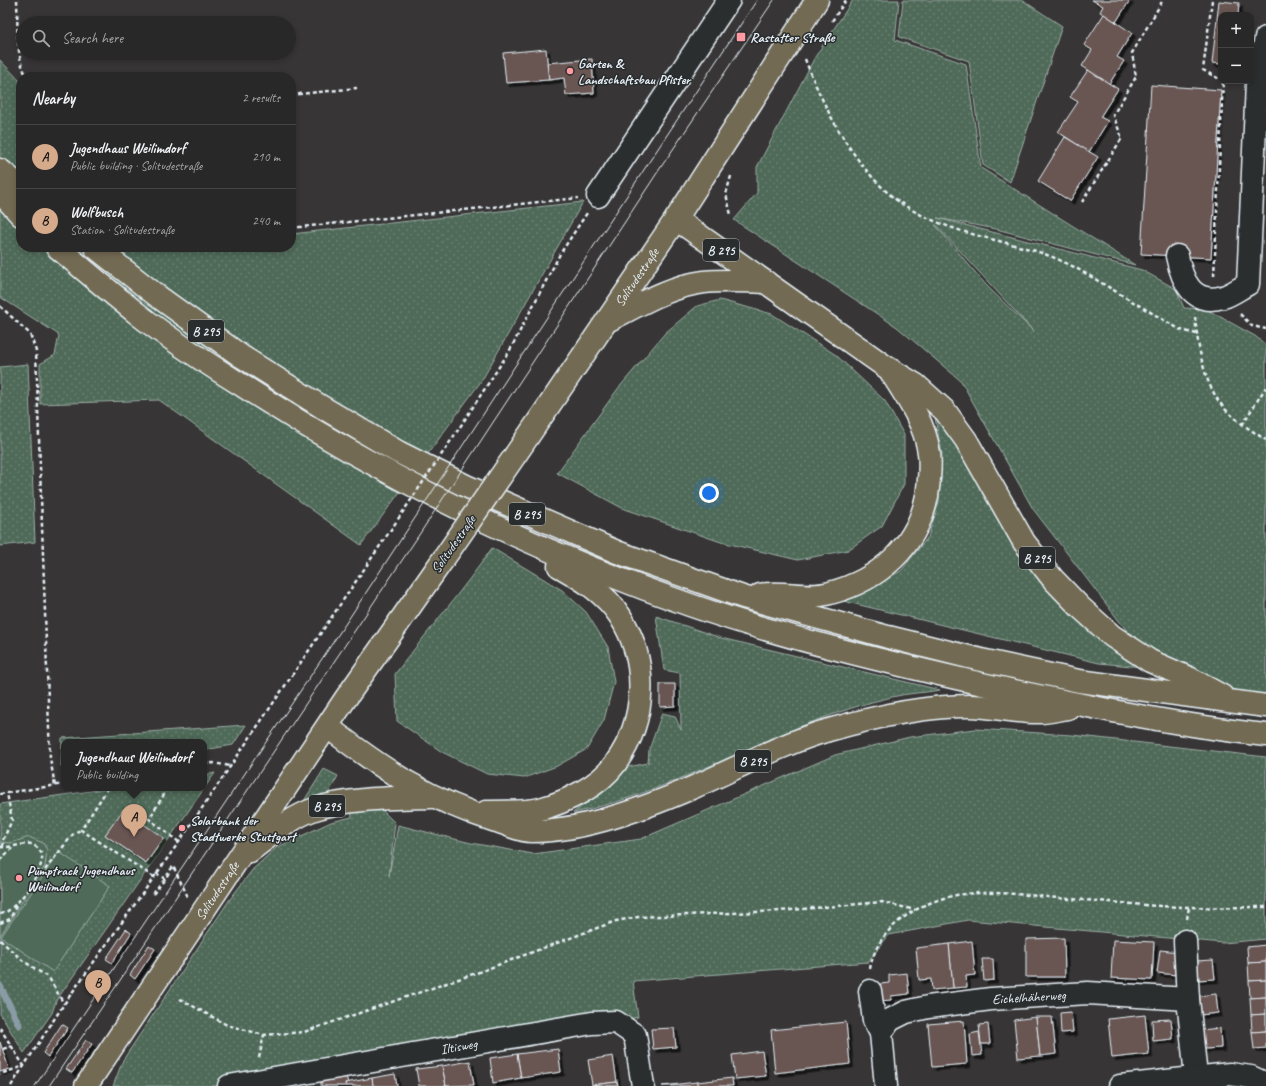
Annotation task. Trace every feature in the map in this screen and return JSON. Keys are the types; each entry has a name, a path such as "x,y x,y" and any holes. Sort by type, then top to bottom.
{"main road":[{"name":"Solitudestraße","path":"86,1086 328,727 608,321 676,219 817,0"},
{"path":"0,170 16,183"},
{"path":"0,192 16,210"},
{"name":"B 295","path":"676,219 886,367 916,385 945,411 966,440 1024,542 1053,579 1080,607 1112,636 1150,661 1189,678 1234,702"},
{"name":"B 295","path":"63,252 140,316 288,416 421,491 538,546 690,605 821,645 908,667 1082,705 1266,735"},
{"name":"B 295","path":"101,252 156,295 241,356 322,408 398,452 466,486 545,522 617,552 743,598 888,637 1079,681 1266,706"},
{"name":"B 295","path":"608,321 666,292 684,286 718,281 766,282"},
{"name":"B 295","path":"743,598 774,592 793,595 828,594 854,585 878,573 899,555 914,532 924,512 928,489 929,454 923,430 912,405 886,367"},
{"name":"B 295","path":"471,813 539,810 573,796 597,781 614,765 634,725 640,704 641,682 637,657 630,635 619,616 603,596 585,581 558,566 538,546"},
{"name":"B 295","path":"328,727 394,775 431,796 471,813 529,831 561,828 597,821 642,807 692,788 826,730 875,718 921,710 970,706 1041,712 1082,705"},
{"name":"B 295","path":"238,859 295,818 315,809 364,800 431,796"}],"street":[{"path":"598,196 729,0"},
{"path":"1177,256 1180,271 1187,288 1199,296 1218,298 1248,284 1257,83 1266,38"},
{"path":"1185,942 1188,998 1196,1077"},
{"path":"870,991 874,1020 881,1033 886,1086"},
{"name":"Eichelhäherweg","path":"881,1033 890,1020 906,1012 928,1006 991,998 1088,993 1188,998"},
{"name":"Iltisweg","path":"229,1086 592,1023 616,1022 635,1035 642,1086"},
{"path":"1120,1086 1230,1074 1251,1077 1266,1084"}],"path":[{"path":"17,0 18,16"},
{"path":"831,22 846,0"},
{"path":"1082,202 1122,138 1113,115 1136,76 1132,53 1163,0"},
{"path":"1212,0 1203,70 1218,78"},
{"path":"801,65 809,52"},
{"path":"805,58 814,82 843,137 866,170 887,193 913,211 949,227 986,239 1032,249 1058,259 1181,330 1197,334 1204,368 1214,394 1242,425 1266,440"},
{"path":"21,60 24,72"},
{"path":"1222,84 1218,298 1252,326 1266,330"},
{"path":"296,94 357,88"},
{"path":"731,215 726,194 731,177 735,171"},
{"path":"296,227 598,196"},
{"path":"11,1086 64,1004 179,842 460,427 510,350 560,254 598,196"},
{"path":"0,306 30,334 36,351 50,758 55,786"},
{"path":"1242,425 1266,387"},
{"path":"207,764 213,763 230,766"},
{"path":"0,794 61,785"},
{"path":"45,870 74,832 81,830 106,791"},
{"path":"166,791 149,819 179,842"},
{"path":"7,793 12,820 3,840 2,847 13,848"},
{"path":"81,830 154,877"},
{"path":"0,860 13,848 24,844 32,844 41,852 42,856 38,872 19,900 10,911 0,914"},
{"path":"153,894 173,866 186,895 184,899"},
{"path":"156,873 165,879"},
{"path":"870,991 869,972 872,956 889,928 915,910 948,897 972,893 1189,907 1266,907"},
{"path":"0,923 10,919 19,900"},
{"path":"180,998 227,1025 264,1035 304,1032 479,972 616,921 638,917 780,911 882,902 915,910"},
{"path":"0,940 22,960 49,978 64,1004"},
{"path":"0,1028 24,1066"},
{"path":"2,1049 11,1046"},
{"path":"0,1074 24,1066"}],"green space":[{"path":"853,0 899,0 895,40 966,64 981,168 1135,265 996,229 937,218 1142,270 1176,289 1184,308 1206,309 1255,336 1266,345 1266,704 1150,661 1033,509 961,381 897,327 734,220 757,193 757,167 815,57","holes":["936,225 1034,332 986,285"]},
{"path":"903,0 1022,0 1062,26 1010,182 983,165 969,61 899,37"},
{"path":"0,60 16,77 16,252 296,252 296,233 583,202 482,380 361,545 159,400 40,404 40,364 55,355 59,335 0,297"},
{"path":"720,300 772,314 836,355 885,401 904,435 904,484 882,526 848,550 798,560 721,542 622,508 557,473 617,390 665,333 697,306"},
{"path":"28,364 35,542 0,546 0,367"},
{"path":"935,418 951,431 1025,557 1049,592 1099,637 1142,667 1099,663 839,600 862,591 901,571 928,537 939,502 942,454"},
{"path":"492,548 562,590 586,612 608,647 614,682 604,720 587,749 557,766 524,778 487,774 442,752 397,721 395,674 457,596"},
{"path":"656,616 721,638 940,690 898,696 851,708 811,722 654,789 573,813 603,790 628,767 648,763 649,750 662,713 675,716 681,730 680,673 664,670"},
{"path":"246,725 233,745 207,749 207,739 62,738"},
{"path":"975,729 1072,735 1266,757 1266,939 1223,943 968,920 889,935 868,962 633,981 638,1017 616,1022 228,1086 113,1086 123,1060 230,899 253,869 276,848 331,822 352,817 351,809 380,808 395,823 389,876 398,825 471,843 533,854 641,839 835,755 910,737"},
{"path":"324,769 338,776 328,794 302,804"},
{"path":"215,773 207,784 207,774"},
{"path":"91,791 202,791 56,1001 52,1013 24,1053 0,1014 0,804"},
{"name":"Pumptrack Jugendhaus Weilimdorf","path":"29,837 43,843 47,850 45,866 0,936 0,842 11,843"},
{"path":"59,852 110,886 53,972 1,937"}],"building":[{"path":"1092,0 1130,0 1116,22 1100,12 1103,6"},
{"path":"1219,1 1239,3 1238,12 1218,12 1218,64 1212,63"},
{"path":"1104,14 1132,33 1117,57 1124,61 1109,84 1082,66 1092,50 1084,45"},
{"path":"546,49 549,80 506,83 503,53"},
{"name":"Garten & Landschaftsbau Pfister","path":"592,59 594,93 566,95 564,78 549,80 547,63"},
{"path":"1088,70 1118,89 1100,117 1108,121 1089,152 1058,132 1078,102 1070,97"},
{"path":"1151,85 1221,90 1211,258 1141,254"},
{"path":"1065,137 1098,157 1070,201 1038,181"},
{"path":"660,684 675,684 675,706 660,707"},
{"path":"123,810 164,838 146,863 105,835"},
{"path":"126,929 131,933 112,963 106,959"},
{"path":"1064,938 1065,977 1026,977 1026,939"},
{"path":"1113,940 1154,942 1152,980 1111,978"},
{"path":"972,941 975,975 966,976 967,987 953,988 949,944"},
{"path":"949,944 953,988 932,990 931,979 919,980 916,948"},
{"path":"149,945 155,949 135,979 130,975"},
{"path":"1266,945 1266,962 1248,963 1247,947"},
{"path":"1160,950 1179,952 1177,975 1157,973"},
{"path":"982,959 993,959 994,980 984,981"},
{"path":"1213,960 1215,979 1196,980 1195,961"},
{"path":"1266,962 1266,980 1249,981 1248,963"},
{"path":"907,973 909,994 891,996 891,1000 881,1001 880,984 889,983 889,975"},
{"path":"1266,980 1266,997 1250,998 1249,981"},
{"path":"1216,994 1218,1013 1200,1015 1198,996"},
{"path":"1266,997 1266,1014 1251,1015 1250,998"},
{"path":"1071,1012 1073,1032 1061,1033 1060,1013"},
{"path":"1266,1014 1266,1031 1252,1032 1251,1015"},
{"path":"1145,1015 1149,1054 1112,1058 1108,1019"},
{"path":"1036,1017 1040,1056 1018,1058 1014,1020"},
{"path":"1036,1017 1052,1017 1056,1054 1040,1056"},
{"path":"1171,1019 1173,1039 1153,1041 1152,1020"},
{"path":"964,1021 967,1064 932,1067 928,1024"},
{"path":"846,1022 850,1064 775,1073 771,1030"},
{"path":"62,1024 68,1028 48,1057 43,1053"},
{"path":"988,1024 990,1044 981,1044 979,1025"},
{"path":"674,1028 676,1047 653,1049 651,1029"},
{"path":"1220,1028 1221,1048 1204,1049 1201,1030"},
{"path":"1266,1031 1266,1048 1254,1049 1252,1032"},
{"path":"979,1032 982,1055 972,1056 970,1034"},
{"path":"86,1040 92,1044 72,1073 66,1069"},
{"path":"0,1042 9,1069 0,1072"},
{"path":"558,1049 561,1072 521,1078 517,1054"},
{"path":"762,1051 766,1076 735,1079 732,1055"},
{"path":"517,1054 521,1078 493,1083 490,1058"},
{"path":"613,1056 617,1082 592,1085 588,1060"},
{"path":"470,1061 474,1085 446,1086 442,1066"},
{"path":"442,1066 446,1086 419,1086 416,1069"},
{"path":"395,1074 397,1086 373,1086 372,1078"},
{"path":"346,1076 348,1083 345,1083 346,1086 321,1086 321,1081"},
{"path":"372,1078 373,1086 346,1086 345,1083"},
{"path":"732,1078 733,1086 697,1086 697,1082"},
{"path":"617,1082 618,1086 592,1086 592,1085"},
{"path":"697,1082 697,1086 662,1086"}],"waterway":[{"path":"0,986 19,1025"}],"tram line":[{"path":"35,1086 346,623 757,0"},
{"path":"49,1086 413,544 661,167 774,0"}],"place":[{"name":"Rastatter Straße","path":"741,37"},
{"name":"Garten & Landschaftsbau Pfister","path":"570,71"},
{"name":"Solarbank der Stadtwerke Stuttgart","path":"182,828"},
{"name":"Jugendhaus Weilimdorf","path":"134,837"},
{"name":"Pumptrack Jugendhaus Weilimdorf","path":"19,878"},
{"name":"Wolfbusch","path":"98,1003"}]}
